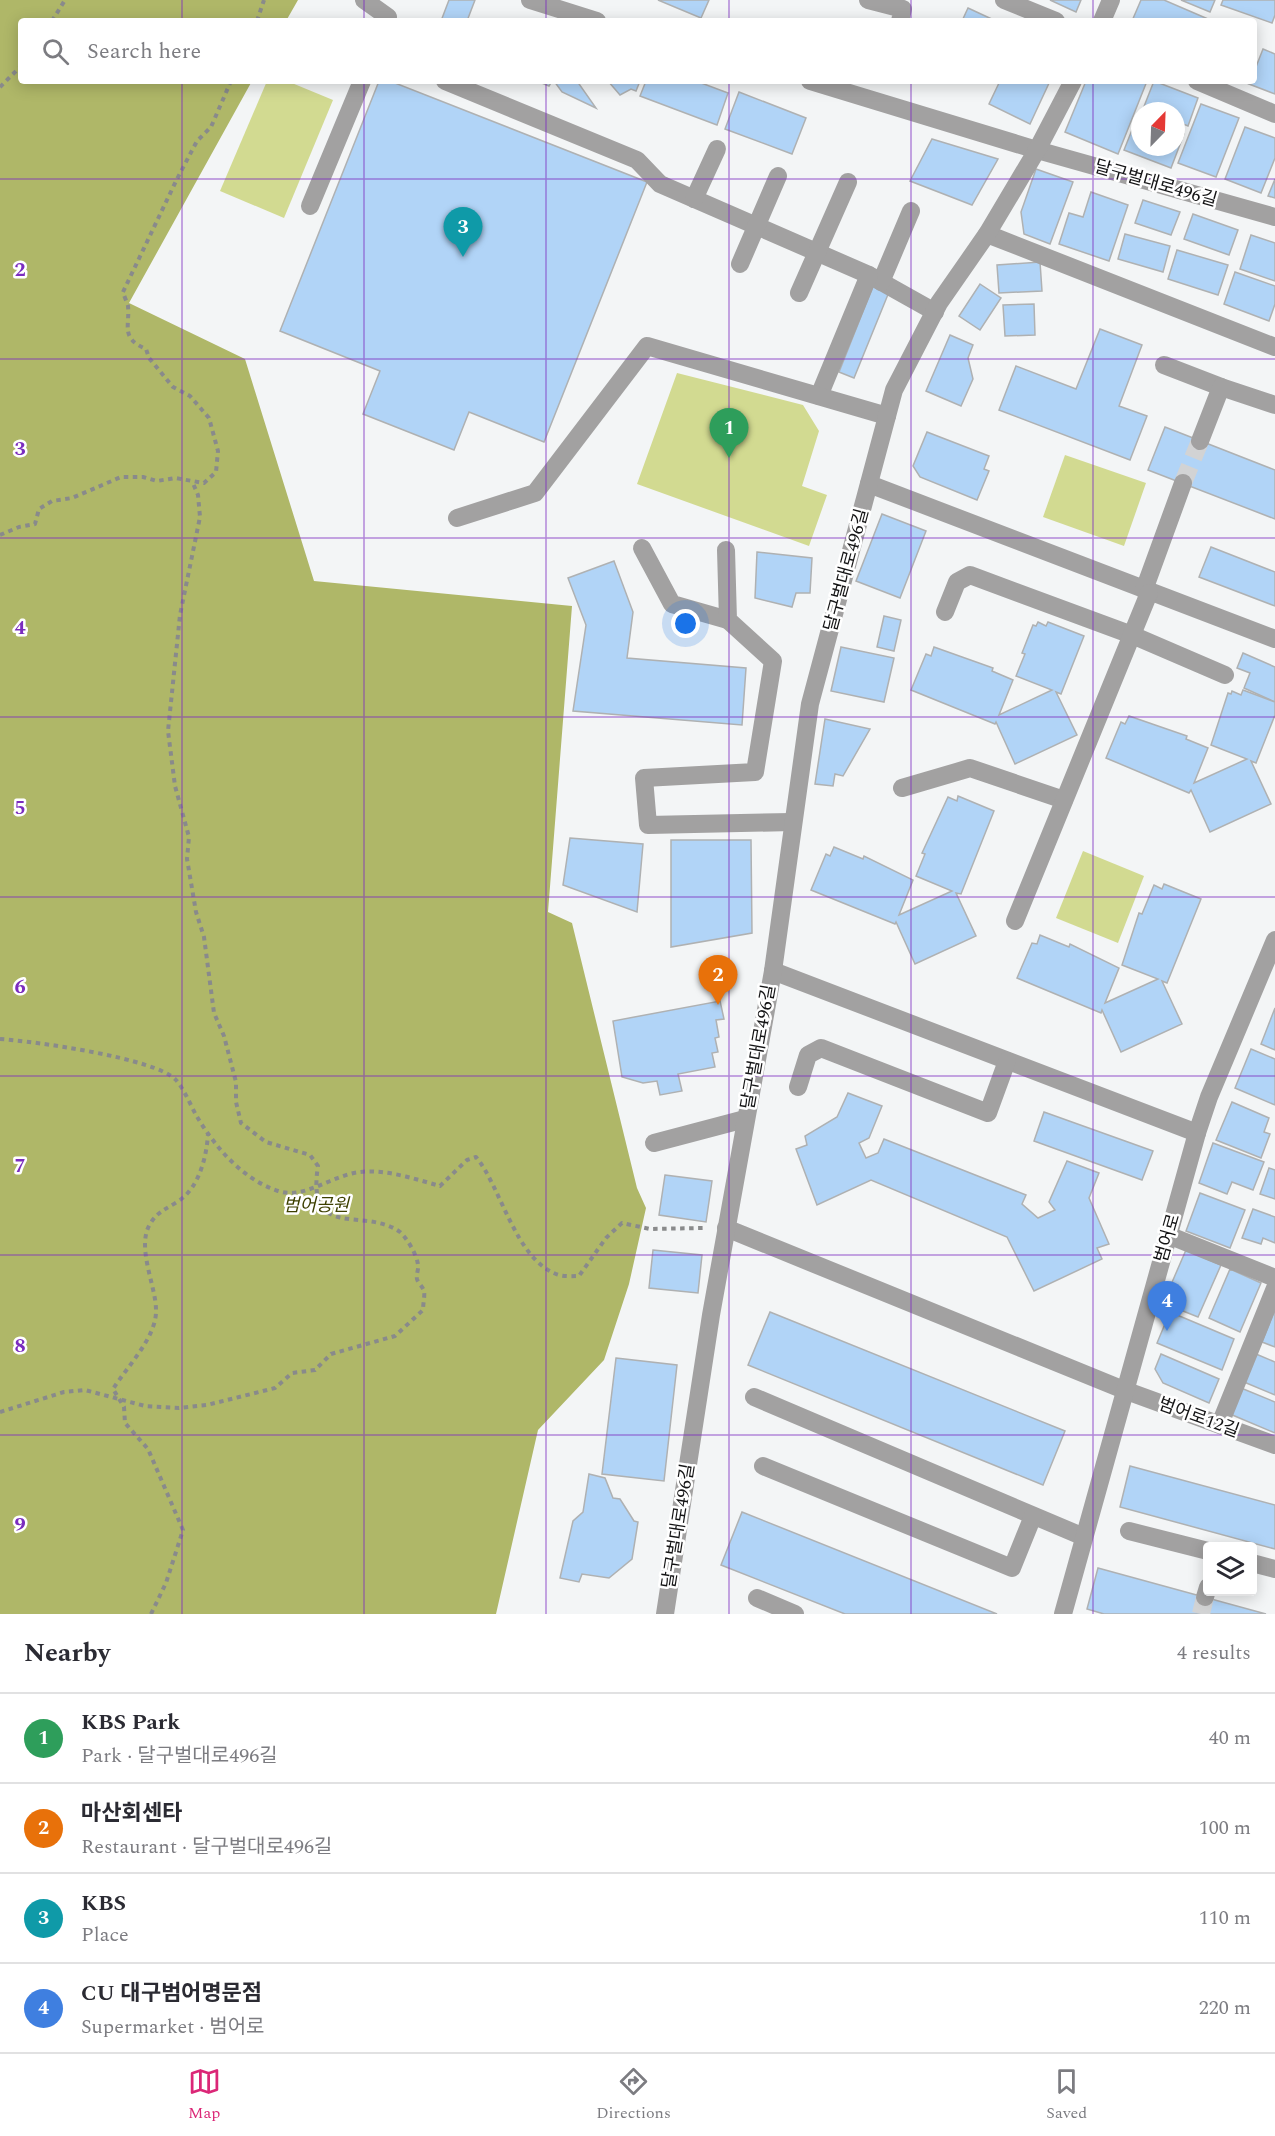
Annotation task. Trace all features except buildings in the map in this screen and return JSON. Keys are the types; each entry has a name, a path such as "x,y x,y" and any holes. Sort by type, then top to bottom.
{"street":[{"path":"364,0 388,18"},
{"path":"530,0 587,18"},
{"path":"868,0 903,9 901,18"},
{"path":"1004,0 1049,18"},
{"path":"1103,18 1111,0"},
{"path":"310,206 361,84"},
{"path":"453,84 637,160 660,184 875,278 934,312"},
{"name":"달구벌대로496길","path":"820,84 1037,150 1275,217"},
{"name":"달구벌대로496길","path":"665,1614 726,1228 773,971 810,704 894,390 934,312 987,234 1037,150 1071,84"},
{"path":"1204,84 1275,114"},
{"path":"694,199 717,149"},
{"path":"740,264 778,176"},
{"path":"800,293 848,182"},
{"path":"819,396 875,278 910,212"},
{"path":"987,234 1275,347"},
{"path":"457,519 535,493 647,346 887,416"},
{"path":"1164,365 1275,405"},
{"path":"1200,441 1221,387"},
{"path":"1015,921 1132,635 1183,483"},
{"name":"달구벌대로496길","path":"869,484 1275,639"},
{"path":"642,548 672,604 728,620 773,661 755,772 644,778 648,825 792,822"},
{"path":"726,550 728,620"},
{"path":"945,612 957,582 970,575 1132,635 1225,675"},
{"path":"902,788 970,768 1064,800"},
{"name":"범어로","path":"1063,1614 1197,1132 1275,940"},
{"path":"773,971 1197,1132"},
{"path":"798,1087 808,1055 821,1048 988,1113 1007,1061"},
{"path":"654,1143 745,1119"},
{"name":"범어로12길","path":"726,1228 1124,1390 1275,1445"},
{"path":"1168,1235 1275,1278"},
{"path":"1220,1424 1275,1288"},
{"path":"754,1397 1084,1537"},
{"path":"763,1466 1012,1568 1033,1516"},
{"path":"1129,1531 1203,1550"},
{"path":"1257,1564 1275,1569"},
{"path":"757,1598 795,1614"}],"path":[{"path":"54,18 65,0"},
{"path":"258,18 264,0"},
{"path":"0,87 18,69"},
{"path":"0,535 19,526 35,524 39,509 52,501 72,498 121,477 204,483 216,471 219,451 209,418 190,396 173,387 149,358 146,349 138,345 130,336 126,326 128,308 123,292 177,179 197,141 211,127 230,84"},
{"path":"0,1412 64,1392 85,1390 146,1406 179,1408 207,1405 275,1388 292,1373 315,1370 332,1354 395,1336 423,1310 424,1291 417,1278 418,1264 400,1233 375,1222 348,1221 331,1214 318,1201 314,1188 318,1166 310,1155 266,1142 241,1123 236,1102 236,1082 224,1036 214,1013 213,989 204,937 196,912 187,858 189,837 175,786 168,731 180,615 200,518 198,495 192,481"},
{"path":"0,1039 44,1042 96,1052 175,1078 208,1133 242,1171 266,1186 281,1192 309,1192 332,1178 361,1172 391,1174 440,1186 467,1160 476,1157 488,1172 506,1217 525,1245 555,1274 579,1276 606,1238 622,1223 650,1228 726,1228"},
{"path":"151,1614 166,1582 183,1530 148,1449 125,1423 124,1407 116,1398 113,1389 131,1366 153,1326 156,1310 146,1251 148,1226 163,1208 179,1201 195,1180 207,1157 208,1133"}],"green space":[{"name":"범어공원","path":"0,0 298,0 288,18 18,18 18,84 250,84 129,303 245,359 314,581 572,606 548,912 572,923 637,1188 646,1208 629,1284 604,1360 538,1430 496,1614 0,1614"},
{"path":"266,84 294,84 333,100 284,218 220,191"},
{"path":"677,373 803,405 819,431 802,486 827,495 809,546 637,484"},
{"path":"1065,455 1146,483 1124,546 1043,517"},
{"path":"1083,851 1144,876 1118,943 1056,918"}],"tunnel":[{"path":"1183,483 1200,441"},
{"path":"1201,1614 1205,1597"}],"place":[{"name":"KBS","path":"463,257"},
{"name":"KBS Park","path":"729,458"},
{"name":"마산회센타","path":"718,1005"},
{"name":"CU 대구범어명문점","path":"1167,1331"}]}
